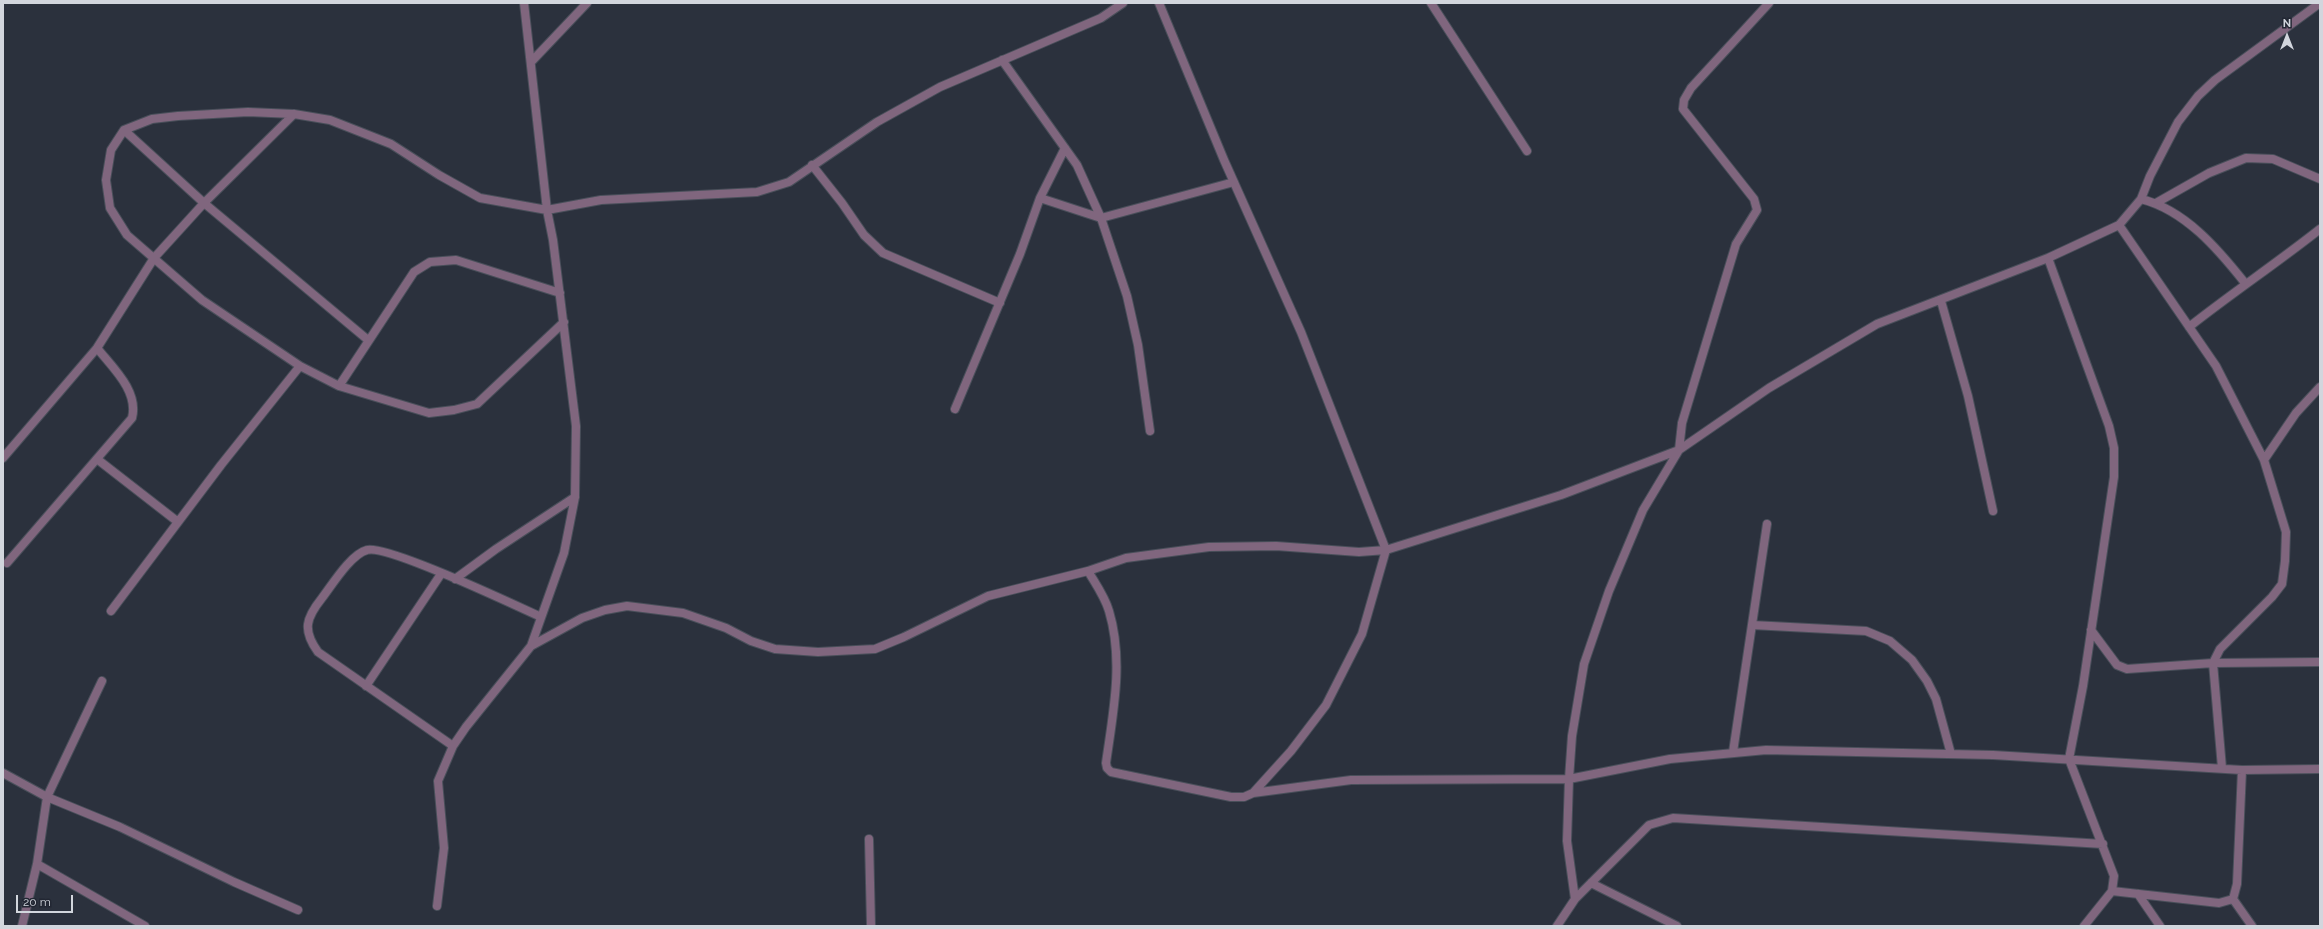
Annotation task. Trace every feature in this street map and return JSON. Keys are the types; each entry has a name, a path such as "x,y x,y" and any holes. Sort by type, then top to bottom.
{"street":[{"path":"437,906 444,848 438,781 440,771 453,746 466,727 531,646 564,553 575,497 576,426 553,240 547,210 532,62 524,3"},
{"path":"532,62 587,3"},
{"path":"564,322 477,404 454,410 429,413 339,386 300,366 202,300 127,235 110,208 106,180 110,150 124,130 152,119 248,112 294,114 330,120 391,144 439,175 480,198 547,210 601,200 757,192 789,182 877,122 940,87 1101,18 1123,3"},
{"path":"1159,3 1234,182 1301,332 1386,550 1362,634 1326,705 1291,752 1253,793"},
{"path":"1431,3 1527,150"},
{"path":"1575,899 1567,841 1569,779 1572,736 1584,664 1609,591 1643,510 1679,450 1682,423 1736,244 1757,210 1754,200 1683,109 1684,100 1691,88 1769,3"},
{"path":"531,646 582,618 605,610 627,606 683,613 726,628 751,641 775,649 818,652 875,649 904,637 988,596 1088,571 1126,558 1209,547 1276,546 1359,552 1386,550 1561,495 1679,450 1769,388 1877,324 1941,301 2048,258 2119,225 2142,199 2150,176 2178,122 2198,96 2215,80 2320,3"},
{"path":"1002,60 1077,165 1101,218 1127,296 1138,345 1150,431"},
{"path":"3,458 97,348 154,258 204,203 294,114"},
{"path":"124,130 204,203 368,340"},
{"path":"954,409 1000,302 1040,198 1065,148"},
{"path":"2156,203 2209,173 2246,158 2273,159 2320,179"},
{"path":"812,166 842,203 864,235 883,253 1000,302"},
{"path":"1040,198 1101,218 1234,182"},
{"path":"2142,199 2156,203 2184,221 2218,251 2244,283"},
{"path":"2119,225 2216,366 2264,460 2286,532 2285,561 2282,584 2272,597 2220,649 2213,663 2222,768"},
{"path":"2189,327 2244,283 2290,252 2320,229"},
{"path":"2048,258 2109,426 2114,448 2114,477 2091,630 2069,759 2103,844 2114,876 2112,891 2084,926"},
{"path":"339,386 414,272 430,262 456,260 560,293"},
{"path":"1941,301 1968,396 1993,511"},
{"path":"7,563 132,418 133,412 130,392 97,348"},
{"path":"111,611 178,522 300,366"},
{"path":"2264,460 2296,412 2320,387"},
{"path":"97,459 178,522"},
{"path":"455,580 496,549 575,497"},
{"path":"1733,752 1767,524"},
{"path":"453,746 318,652 310,641 307,625 312,611 354,558 367,550 382,550 541,617"},
{"path":"1088,571 1109,610 1115,642 1116,693 1106,763 1107,768 1111,772 1231,797 1244,797 1253,793 1351,780 1569,779 1670,759 1766,750 1951,754 2069,759 2242,770 2320,769"},
{"path":"366,686 441,574"},
{"path":"1752,625 1866,631 1890,641 1912,660 1927,681 1936,699 1951,754"},
{"path":"2091,630 2117,665 2127,669 2213,663 2320,662"},
{"path":"22,926 37,864 47,797 102,681"},
{"path":"2233,899 2237,884 2242,770"},
{"path":"3,773 47,797 120,827 234,882 298,910"},
{"path":"1557,926 1575,899 1649,825 1673,818 2103,844"},
{"path":"870,839 871,926"},
{"path":"37,864 145,926"},
{"path":"1591,883 1677,926"},
{"path":"2112,891 2219,904 2233,899"},
{"path":"2138,894 2160,926"},
{"path":"2233,899 2252,926"}]}
